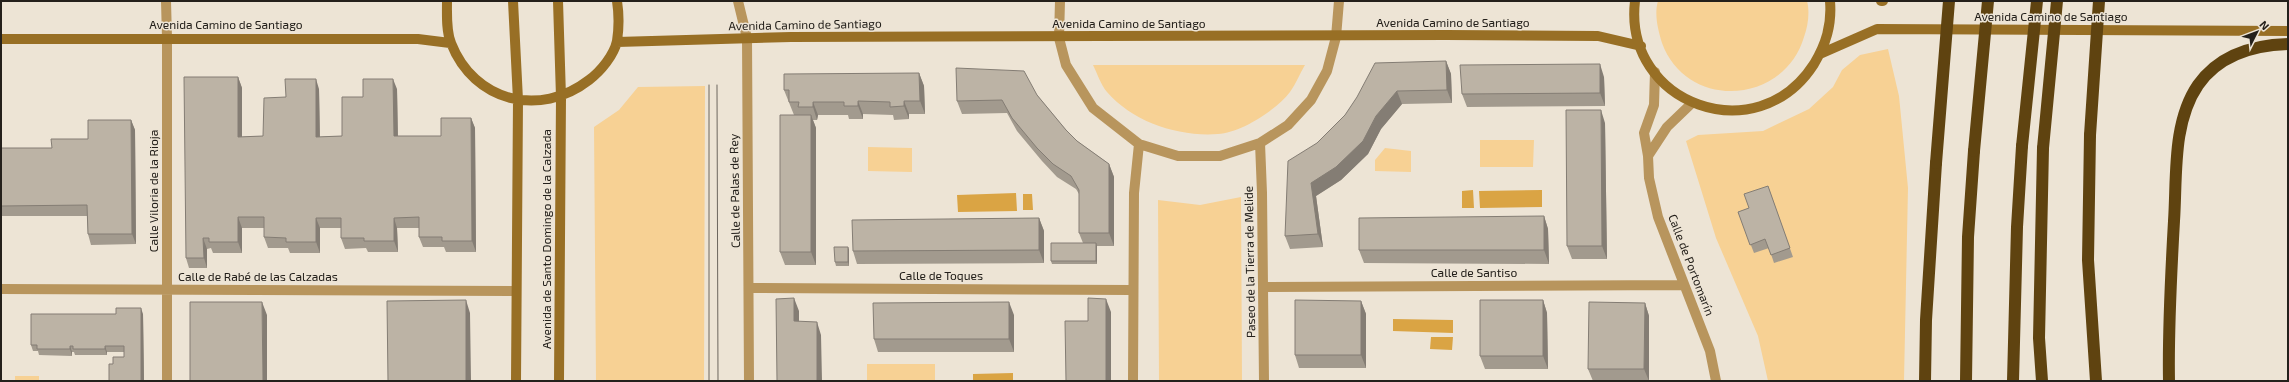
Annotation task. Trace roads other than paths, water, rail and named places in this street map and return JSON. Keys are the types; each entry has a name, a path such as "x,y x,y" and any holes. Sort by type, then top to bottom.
{"highway":[{"path":"1926,381 1926,320 1936,163 1949,1"},
{"path":"1966,381 1968,237 1974,151 1988,1"},
{"path":"2013,381 2015,280 2022,146 2037,1"},
{"path":"2042,381 2039,338 2043,148 2057,1"},
{"path":"2096,381 2088,260 2090,135 2098,1"},
{"path":"2169,381 2168,324 2179,139 2189,100 2198,84 2222,61 2236,54 2267,45 2288,44"}],"street":[{"name":"Calle Viloria de la Rioja","path":"166,1 167,381"},
{"path":"447,1 450,43 465,70 489,90 518,100 547,100 561,97 576,90 595,75 606,63 617,42 619,19 618,1"},
{"path":"513,1 518,100 515,291 516,381"},
{"name":"Avenida de Santo Domingo de la Calzada","path":"558,1 561,97 559,381"},
{"name":"Calle de Palas de Rey","path":"738,1 747,38 749,381"},
{"path":"1060,1 1059,38 1066,65 1093,108 1139,144 1178,156 1220,156 1260,144 1288,125 1311,100 1327,71 1336,37 1339,1"},
{"path":"1636,1 1634,15 1641,46 1655,72 1670,89 1692,103 1721,111 1752,110 1780,99 1804,80 1820,54 1830,29 1830,1"},
{"name":"Avenida Camino de Santiago","path":"1820,54 1877,29 2288,31"},
{"name":"Avenida Camino de Santiago","path":"617,42 747,38 1598,36 1641,46"},
{"name":"Avenida Camino de Santiago","path":"1,39 418,38 450,43"},
{"name":"Calle de Portomarín","path":"1655,72 1654,105 1644,133 1648,156 1649,178 1658,218 1710,352 1716,381"},
{"path":"1648,156 1667,127 1692,103"},
{"path":"1133,381 1132,290 1134,193 1139,144"},
{"name":"Paseo de la Tierra de Melide","path":"1260,144 1264,381"},
{"name":"Calle de Santiso","path":"1263,287 1684,285"},
{"name":"Calle de Toques","path":"749,288 1132,290"},
{"name":"Calle de Rabé de las Calzadas","path":"1,289 515,291"}],"tram line":[{"path":"709,85 709,381"},
{"path":"717,85 718,381"}]}
